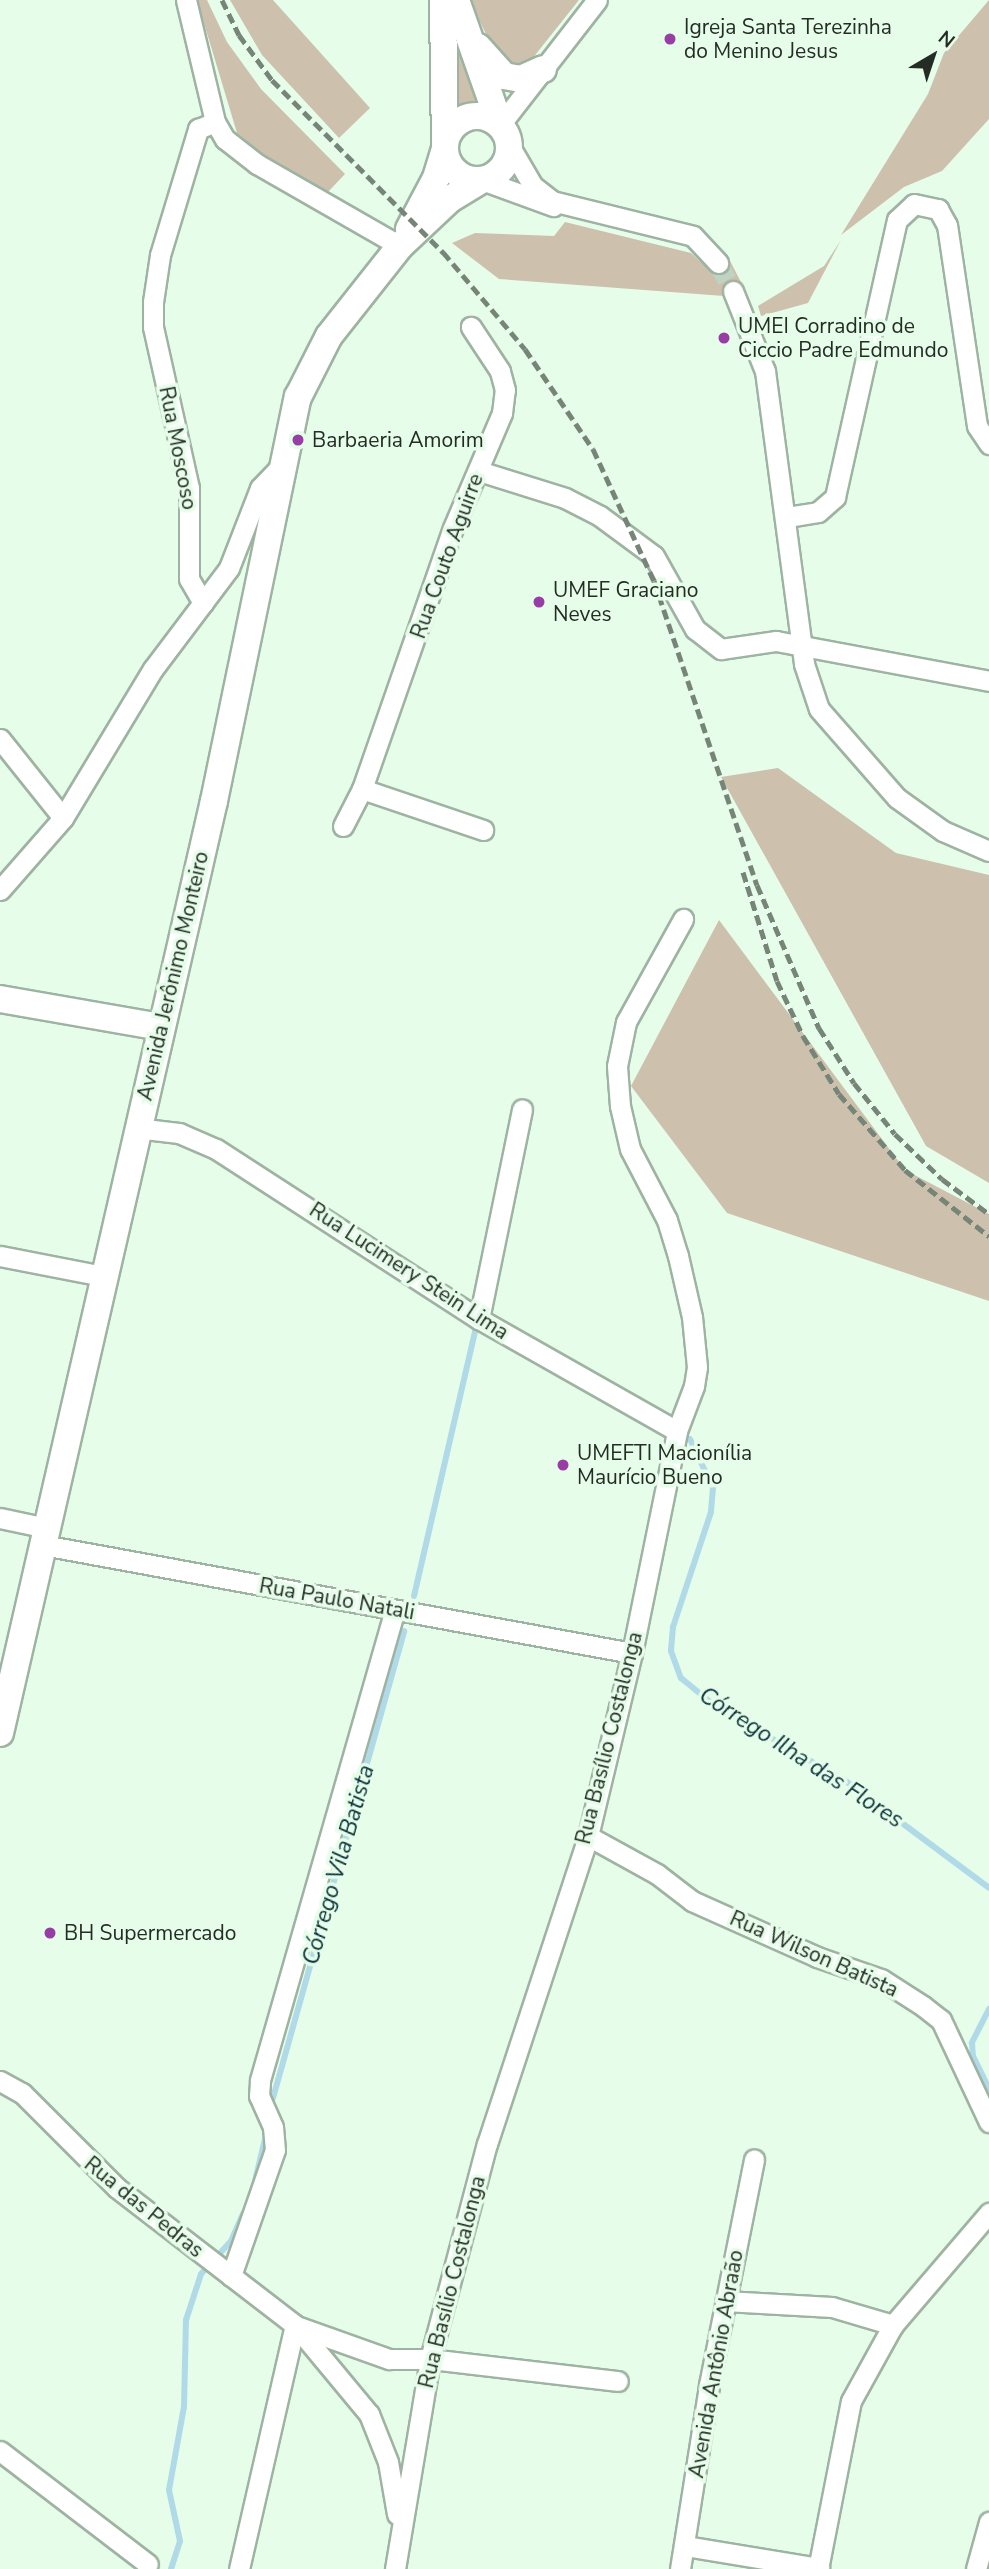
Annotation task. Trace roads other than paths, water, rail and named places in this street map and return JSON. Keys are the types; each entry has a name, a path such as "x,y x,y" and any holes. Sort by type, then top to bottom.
{"street":[{"path":"186,0 215,122 225,139 257,164 400,246"},
{"name":"Avenida Jerônimo Monteiro","path":"400,246 436,178 445,148 443,0"},
{"path":"482,180 503,168 504,135 543,69 597,0"},
{"path":"459,12 504,76 521,79 543,69"},
{"path":"459,12 504,135 533,186 564,206"},
{"path":"504,135 479,116 462,119 449,131 445,148 454,170 532,201 693,236 710,249 718,263"},
{"name":"Rua Moscoso","path":"202,603 189,579 189,488 153,327 153,302 160,255 198,129 215,122"},
{"name":"Avenida Jerônimo Monteiro","path":"0,1733 136,1128 221,770 281,466 309,370 329,336 400,246 450,199 482,180"},
{"path":"787,517 818,512 835,497 897,220 914,205 938,209 947,225 977,426 989,444"},
{"path":"733,292 765,371 787,517 802,649 819,709 851,751 919,816 989,851"},
{"name":"Rua Couto Aguirre","path":"343,826 362,789 453,528 502,413 505,390 495,362 471,327"},
{"path":"0,890 63,818 153,669 235,557 260,488 281,466"},
{"path":"479,471 580,504 654,556 707,642 730,650 776,641 802,649 989,681"},
{"path":"0,739 63,818"},
{"path":"362,789 484,830"},
{"name":"Rua Basílio Costalonga","path":"395,2569 430,2359 486,2144 588,1836 632,1653 677,1431 697,1367 692,1317 667,1220 630,1149 620,1105 617,1066 626,1022 683,919"},
{"path":"0,999 161,1027"},
{"path":"479,1319 522,1109"},
{"name":"Rua Lucimery Stein Lima","path":"136,1128 178,1132 216,1149 479,1319 677,1431"},
{"path":"0,1256 103,1276"},
{"name":"Rua Paulo Natali","path":"0,1518 45,1536 395,1610 632,1653"},
{"path":"217,2265 275,2150 260,2080 395,1610"},
{"name":"Rua Wilson Batista","path":"588,1836 657,1874 692,1901 817,1956 881,1979 923,2006 942,2020 989,2122"},
{"name":"Rua das Pedras","path":"0,2081 22,2093 93,2169 295,2325 369,2414 388,2462 400,2529"},
{"name":"Avenida Antônio Abraão","path":"680,2569 725,2301 754,2159"},
{"path":"685,2546 818,2568 851,2401 893,2325 989,2213"},
{"path":"725,2301 832,2306 893,2325"},
{"path":"239,2569 295,2325"},
{"name":"Rua das Pedras","path":"295,2325 389,2359 430,2359 618,2381"},
{"path":"0,2451 148,2564"},
{"path":"976,2569 989,2522"}],"waterway":[{"name":"Córrego Vila Batista","path":"414,1596 477,1323"},
{"name":"Córrego Ilha das Flores","path":"690,1439 713,1488 711,1512 673,1627 671,1651 681,1678 714,1705 847,1782 989,1888"},
{"name":"Córrego Vila Batista","path":"273,2098 404,1631"},
{"name":"Córrego Ilha das Flores","path":"989,2009 972,2043 973,2056 989,2089"},
{"name":"Córrego Vila Batista","path":"255,2181 265,2139"},
{"name":"Córrego Vila Batista","path":"171,2569 180,2541 169,2490 184,2407 186,2320 201,2274 231,2241 243,2214"}],"tunnel":[{"path":"718,263 733,291"}],"railway":[{"path":"222,0 239,35 272,80 443,252 525,349 593,449 654,581 757,885 819,1028 854,1083 895,1134 942,1179 989,1214"},
{"path":"743,872 777,981 803,1036 839,1094 905,1170 989,1236"}],"place":[{"name":"Igreja Santa Terezinha do Menino Jesus","path":"670,39"},
{"name":"UMEI Corradino de Ciccio Padre Edmundo","path":"724,338"},
{"name":"Barbaeria Amorim","path":"298,440"},
{"name":"UMEF Graciano Neves","path":"539,602"},
{"name":"UMEFTI Macionília Maurício Bueno","path":"563,1465"},
{"name":"BH Supermercado","path":"50,1933"}]}
